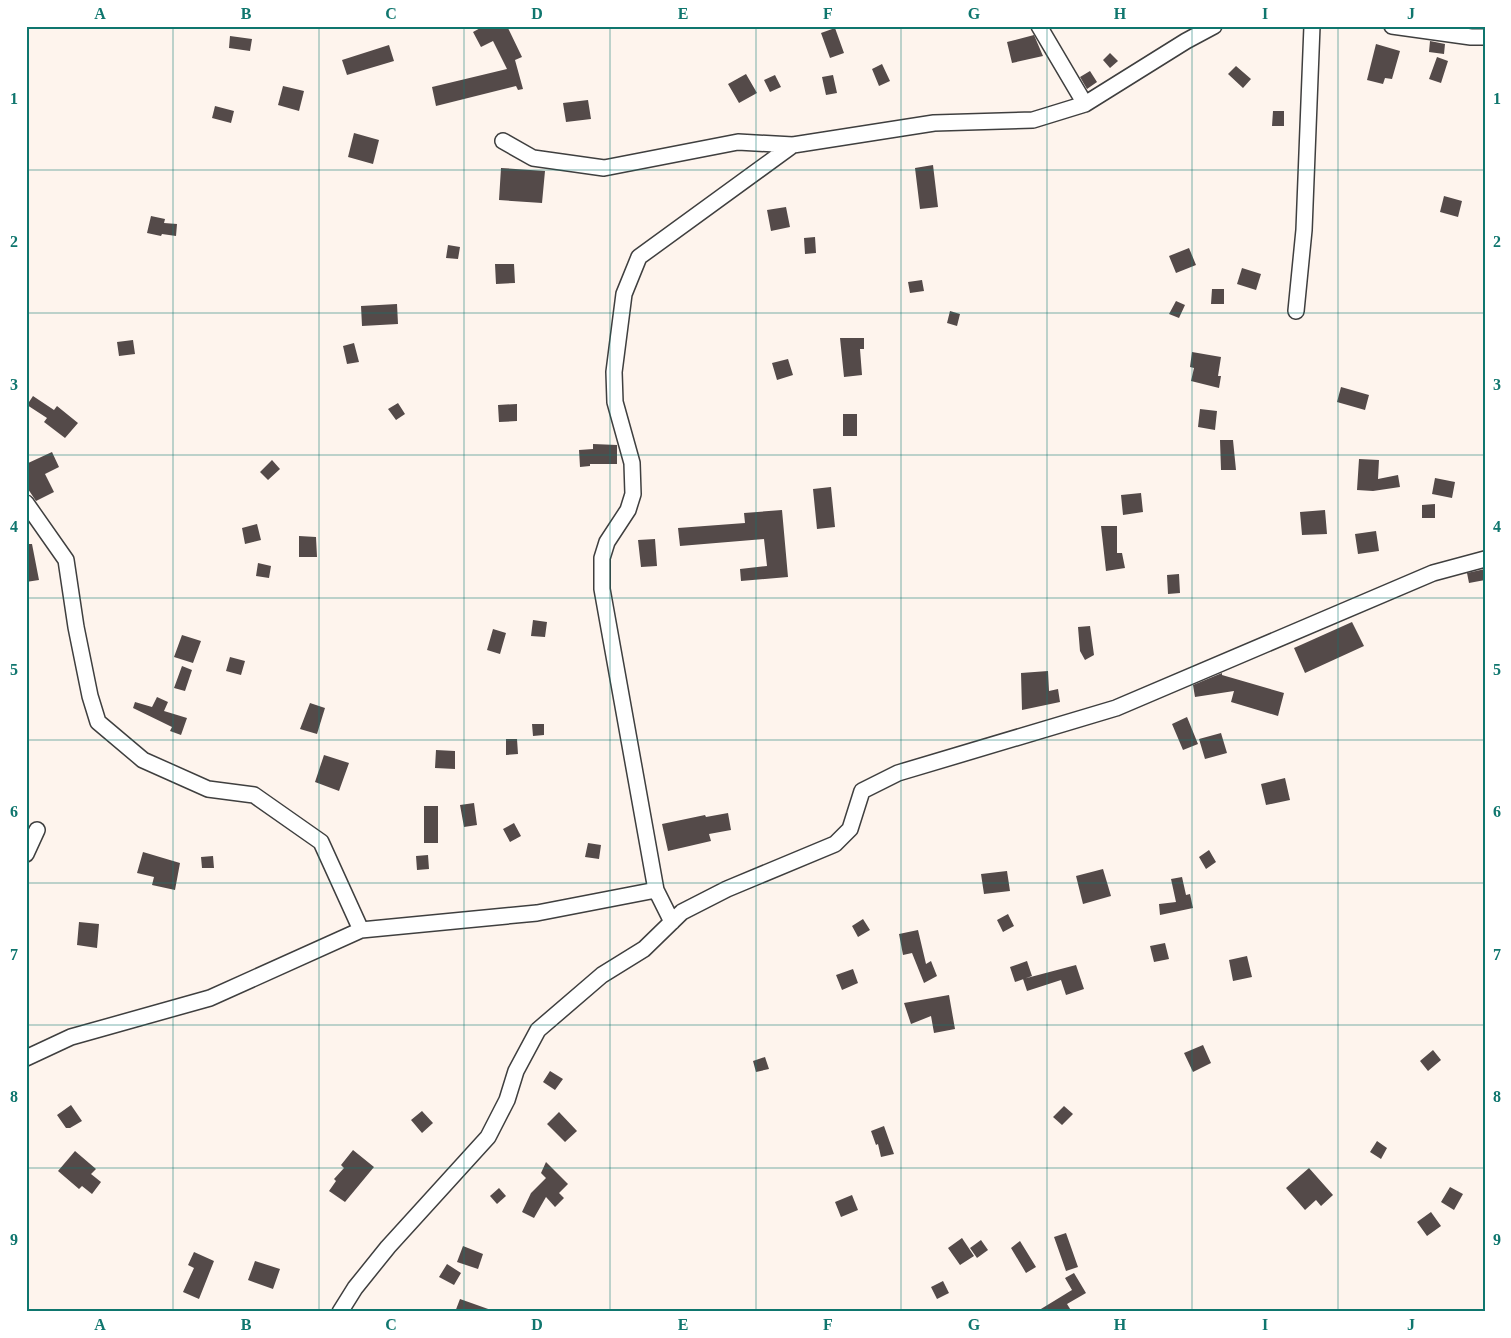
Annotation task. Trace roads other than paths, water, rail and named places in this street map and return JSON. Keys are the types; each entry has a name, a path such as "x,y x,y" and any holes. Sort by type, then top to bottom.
{"street":[{"path":"1039,26 1085,104"},
{"path":"503,141 533,158 604,168 738,142 793,145 934,123 1033,120 1085,104 1186,40 1214,26"},
{"path":"1296,311 1304,230 1312,26"},
{"path":"1392,26 1471,37 1485,37"},
{"path":"672,922 656,890 602,589 602,558 607,542 628,510 633,494 632,463 615,402 614,372 624,294 639,257 793,145"},
{"path":"26,503 66,560 76,627 90,696 98,722 143,760 208,789 254,795 321,842 361,930"},
{"path":"340,1312 355,1288 388,1247 488,1137 507,1100 516,1071 538,1030 602,975 644,949 682,912 727,890 835,844 850,829 862,791 898,773 1116,708 1433,573 1485,559"},
{"path":"26,854 37,830"},
{"path":"26,1058 71,1037 210,998 361,930 537,913 656,890"}]}
